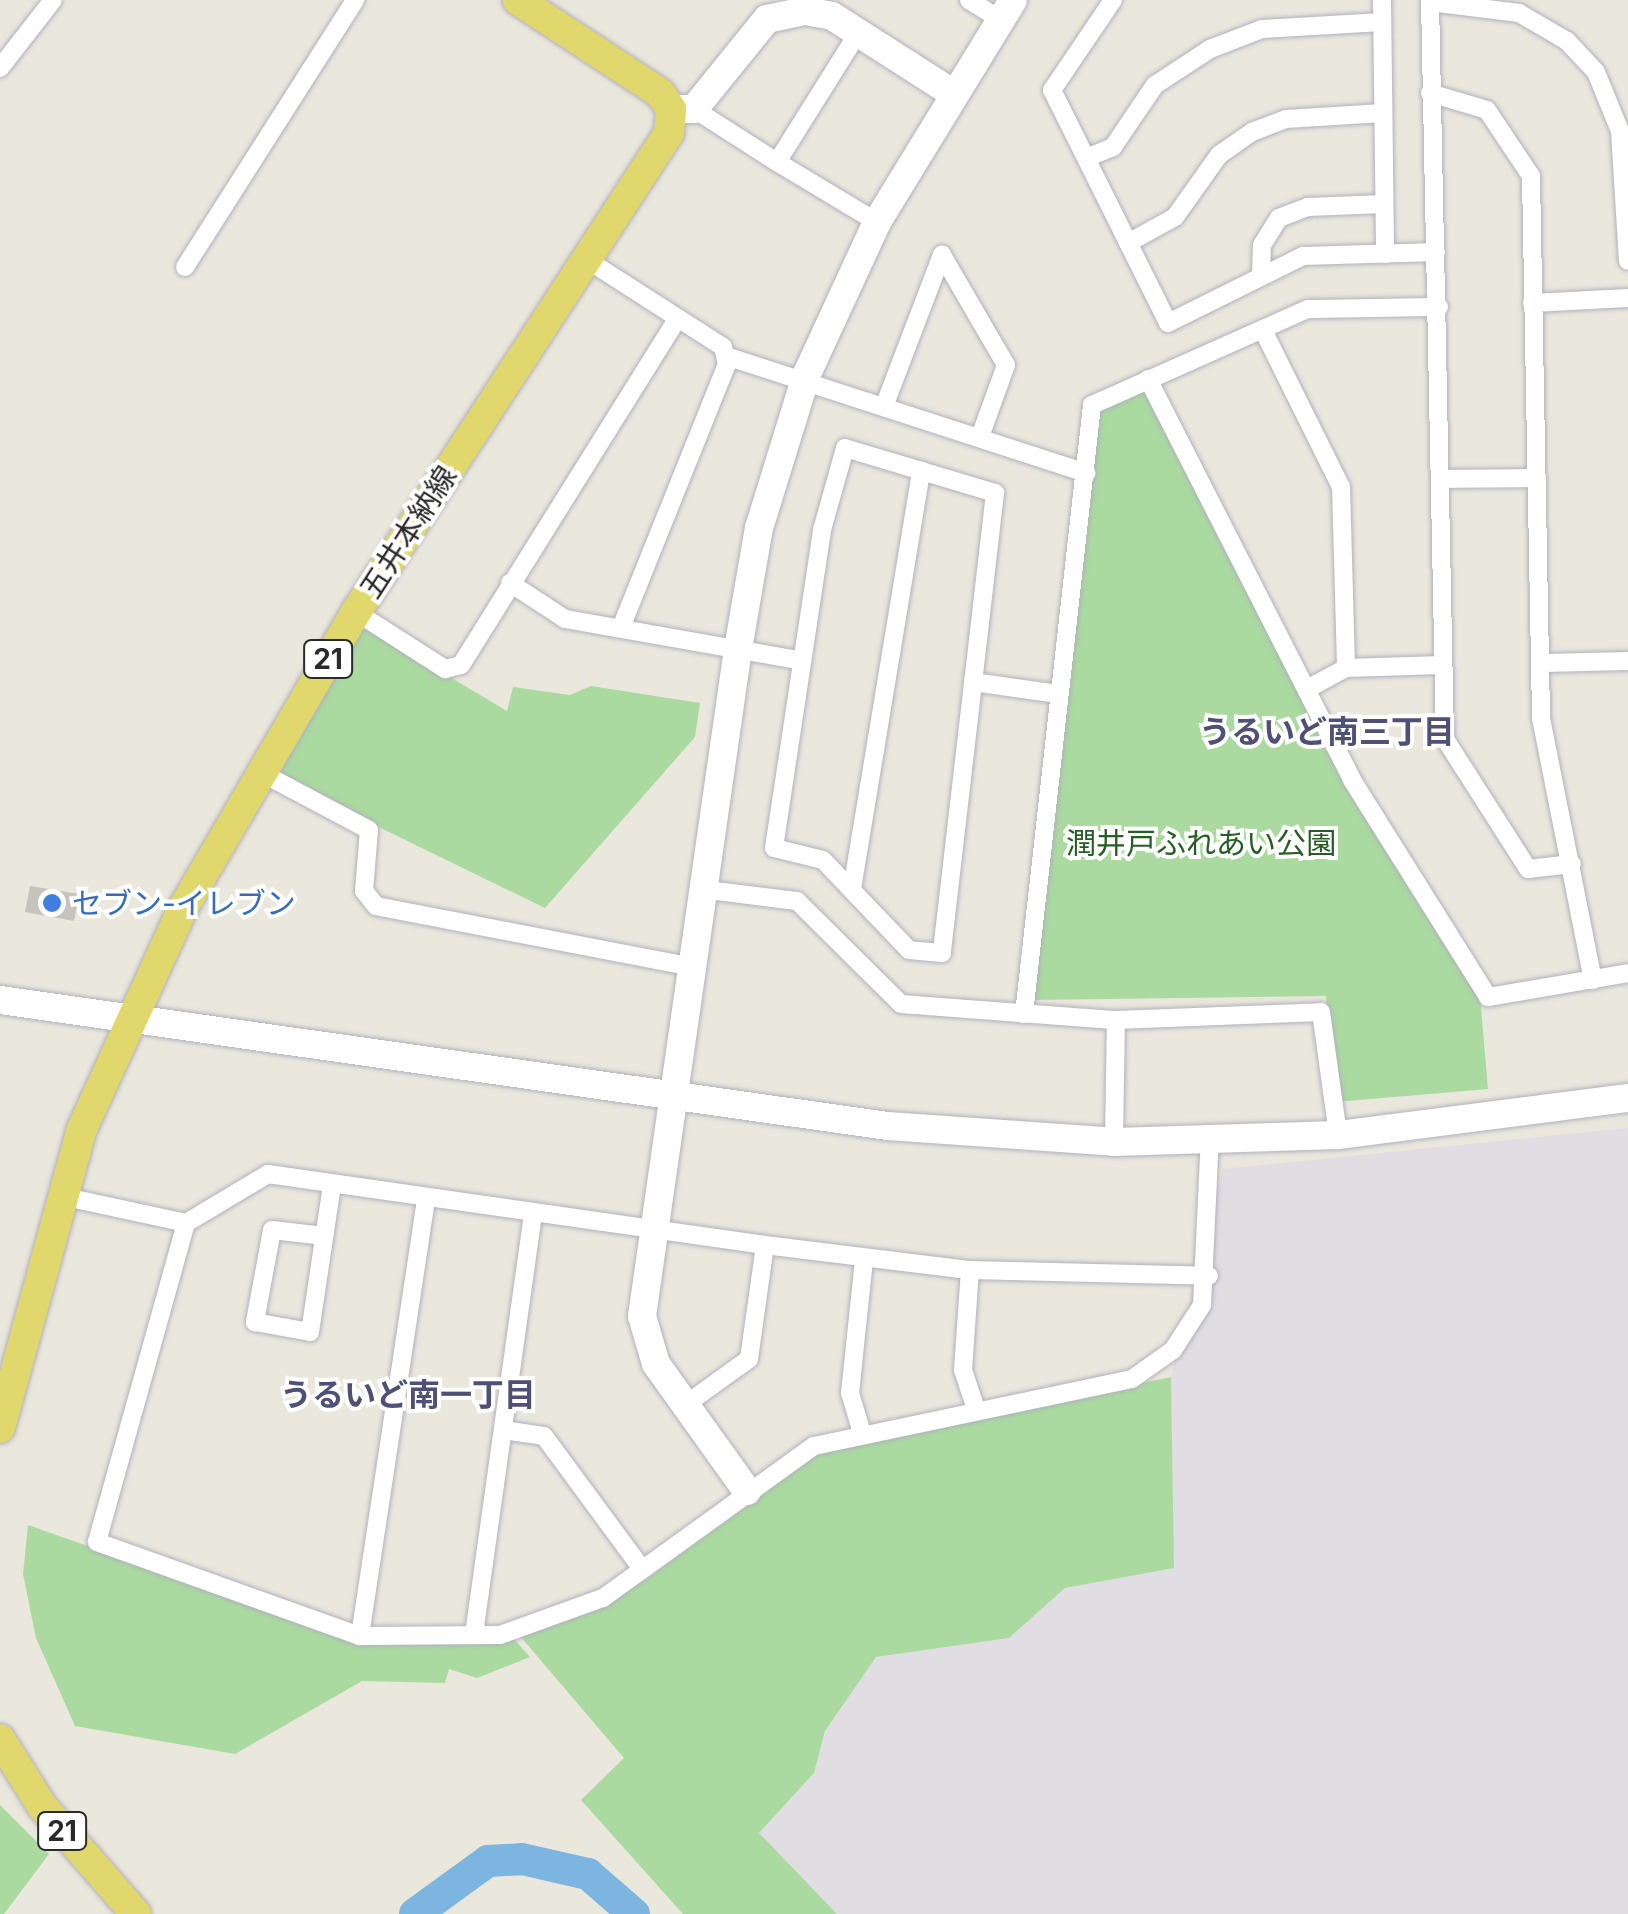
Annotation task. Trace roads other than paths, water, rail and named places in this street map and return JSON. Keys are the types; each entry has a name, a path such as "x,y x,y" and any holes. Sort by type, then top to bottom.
{"main road":[{"path":"518,0 683,109"},
{"name":"五井本納線","path":"0,1428 61,1196 126,1020 260,772 356,612 656,162 683,109"},
{"name":"21","path":"0,1739 42,1806 136,1914"}],"street":[{"path":"0,68 53,0"},
{"path":"185,268 355,0"},
{"path":"747,1492 685,1405 646,1340 648,1227 760,528 806,376 877,222 1006,10 969,0"},
{"path":"1113,0 1052,90 1168,322 1262,273 1304,256 1436,252"},
{"path":"1382,0 1384,254"},
{"path":"1572,864 1528,869 1444,739 1439,307 1430,1 1519,13 1567,41 1596,72 1620,131 1628,261"},
{"path":"877,222 683,109 743,38 768,19 804,11 858,32 954,94"},
{"path":"1086,158 1113,147 1155,85 1210,49 1262,30 1382,22"},
{"path":"777,162 858,32"},
{"path":"1430,94 1487,110 1523,152 1532,302 1544,663 1542,718 1594,980"},
{"path":"1128,243 1175,218 1219,155 1252,132 1286,119 1383,113"},
{"path":"1262,273 1262,245 1279,218 1308,206 1384,204"},
{"path":"885,404 942,255 1006,365 980,437"},
{"path":"589,261 726,356 806,376 1086,473"},
{"path":"1532,302 1628,298"},
{"path":"1024,1014 1092,405 1308,308 1439,307"},
{"path":"356,612 454,670 677,319"},
{"path":"1263,330 1341,486 1346,668"},
{"path":"621,628 726,356"},
{"path":"1148,379 1352,780 1488,997 1628,973"},
{"path":"845,448 921,471 994,493 942,953 908,950 824,860 774,848 802,661 845,448"},
{"path":"852,889 921,471"},
{"path":"1441,479 1535,478"},
{"path":"510,583 566,619 802,661"},
{"path":"1544,663 1628,661"},
{"path":"1307,689 1346,668 1442,664"},
{"path":"973,682 1058,694"},
{"path":"260,772 369,830 364,892 376,906 687,966"},
{"path":"700,889 797,901 900,1004 1116,1020 1321,1012 1338,1135"},
{"path":"0,1000 888,1126 1114,1142 1338,1135 1628,1098"},
{"path":"1114,1142 1116,1020"},
{"path":"186,1222 97,1542 360,1636 500,1635 603,1598 814,1446 976,1409 1132,1380 1173,1350 1210,1276 1210,1138"},
{"path":"61,1196 186,1222 268,1174 864,1259 970,1270 1210,1276"},
{"path":"324,1236 272,1230 254,1322 310,1332 332,1184"},
{"path":"360,1636 426,1198"},
{"path":"474,1634 534,1212"},
{"path":"685,1405 749,1359 765,1245"},
{"path":"862,1433 850,1392 864,1259"},
{"path":"970,1270 963,1370 976,1409"},
{"path":"503,1430 544,1436 642,1568"}],"waterway":[{"path":"415,1914 488,1861 522,1859 588,1874 634,1914"}],"place":[{"name":"セブン-イレブン","path":"52,903"}],"district":[{"name":"うるいど南三丁目","path":"1327,732"},
{"name":"うるいど南一丁目","path":"408,1395"}],"park label":[{"name":"潤井戸ふれあい公園","path":"1201,843"}]}
